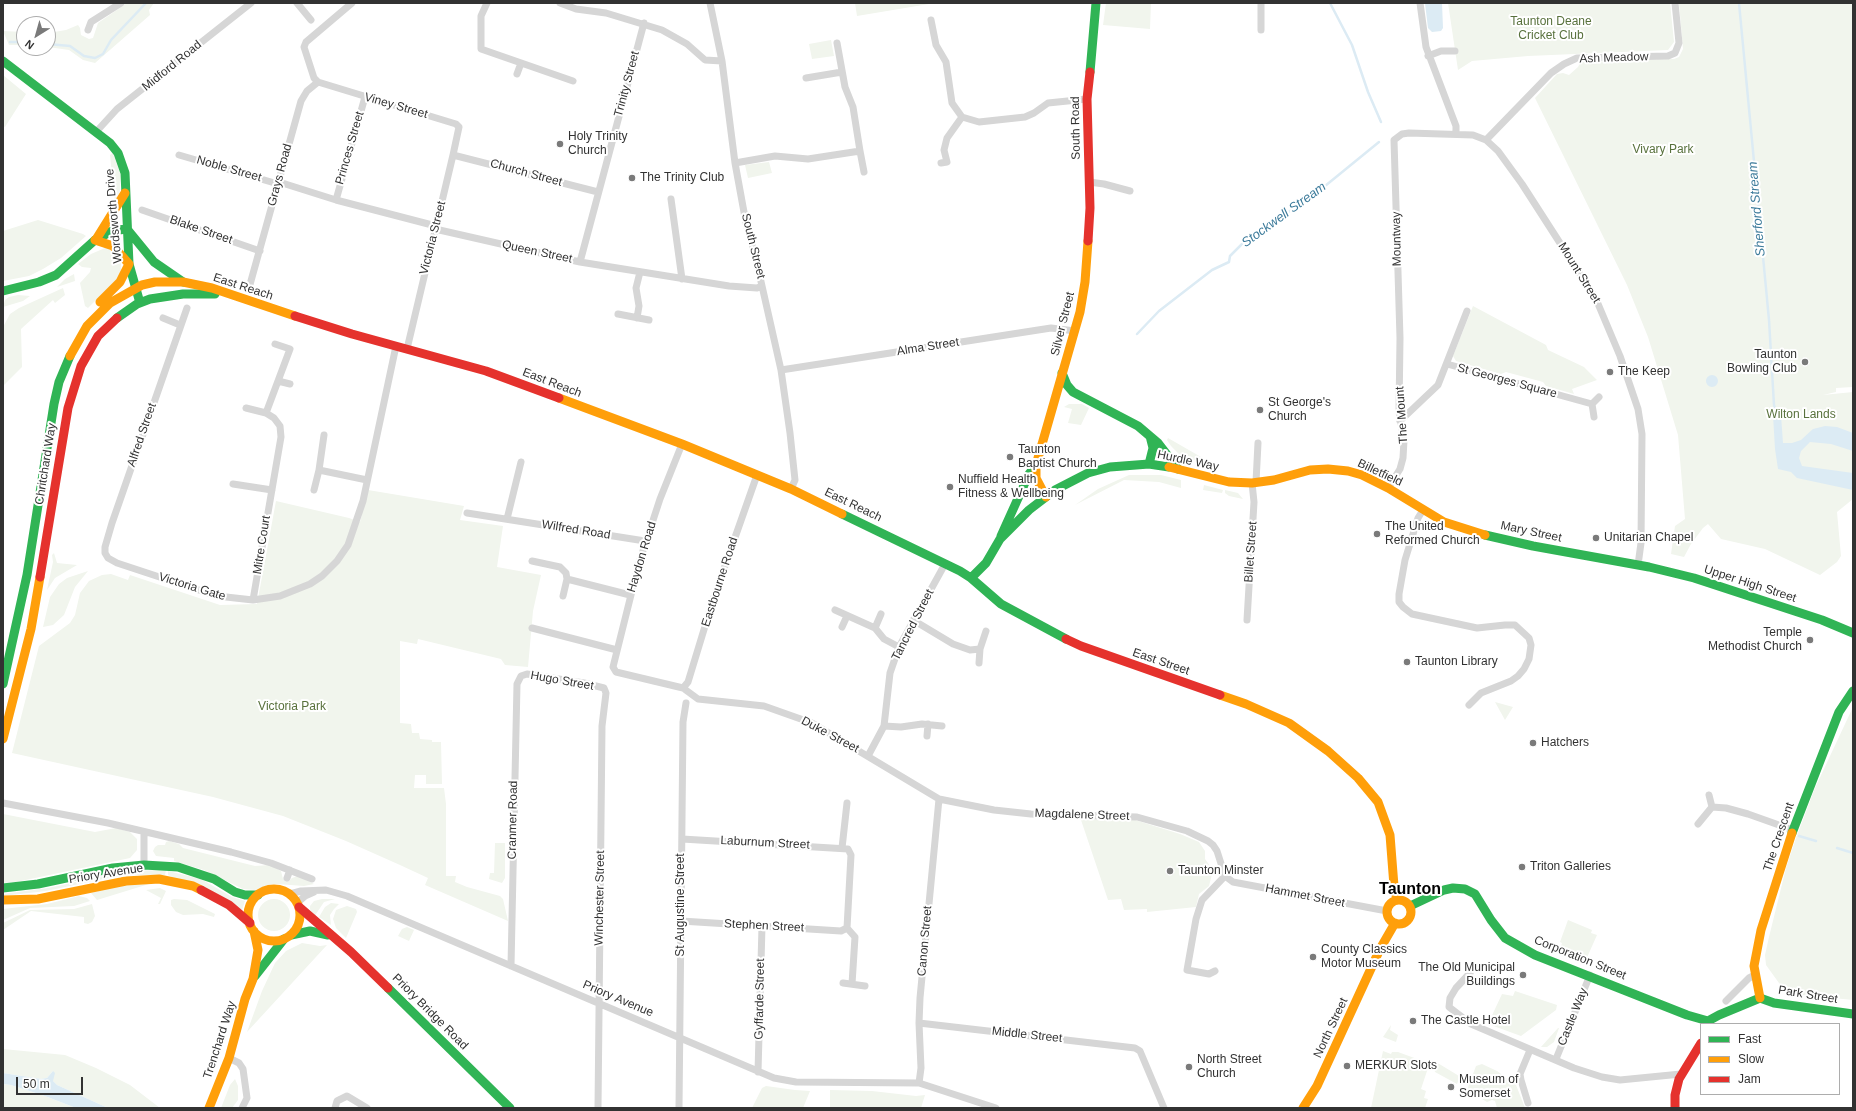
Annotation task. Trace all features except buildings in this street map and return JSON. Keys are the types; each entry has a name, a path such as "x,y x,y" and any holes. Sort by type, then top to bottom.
{"main road":[{"name":"South Road","path":"1088,253 1089,182 1087,99 1096,3"},
{"name":"Wordsworth Drive","path":"3,61 110,143 118,153 125,173 126,229 129,264 140,303"},
{"path":"3,291 39,282 56,275 95,240 125,192"},
{"path":"95,240 112,231 126,229"},
{"name":"East Reach","path":"126,229 154,262 183,282 212,288 226,294 396,346 486,371 682,444 791,489 846,514 971,578"},
{"path":"59,382 59,363 74,332 90,312 114,290 129,264 113,246 95,240"},
{"name":"Silver Street","path":"1046,497 1036,478 1036,465 1084,294 1088,253"},
{"name":"Chritchard Way","path":"3,684 27,575 52,412 59,382 71,353 87,326 110,303 135,288 155,282 183,282"},
{"name":"Chritchard Way","path":"3,739 31,629 65,424 73,387 81,366 98,336 120,315 140,303 150,299 183,294 226,294"},
{"path":"1062,373 1067,385 1073,392 1138,426 1158,443 1178,469"},
{"path":"1055,400 1062,395 1073,392"},
{"path":"1149,464 1153,448 1150,436"},
{"name":"Hurdle Way","path":"971,578 986,563 1000,539 1029,510 1046,497 1088,473 1110,467 1149,464 1178,469 1229,482 1254,483"},
{"path":"1000,539 1029,474 1036,465"},
{"name":"Billetfield","path":"1254,483 1306,471 1328,469 1348,471 1362,475 1388,488 1423,510"},
{"name":"Mary Street","path":"1423,510 1444,522 1489,536 1538,547 1638,565"},
{"name":"Upper High Street","path":"1638,565 1694,578 1758,598 1822,620 1853,633"},
{"name":"East Street","path":"971,578 1001,604 1022,617 1081,646 1246,704 1289,723 1315,740 1345,766 1378,802 1390,835 1394,886 1397,900"},
{"name":"The Crescent","path":"1760,998 1754,966 1757,943 1793,830 1839,712 1853,690"},
{"name":"Priory Avenue","path":"3,888 38,884 113,868 144,865 178,867 214,879 235,892 245,895 258,895"},
{"name":"Priory Avenue","path":"3,900 38,899 126,881 159,879 193,886 209,893 229,905 250,923"},
{"name":"Corporation Street","path":"1410,906 1444,890 1453,888 1465,889 1476,894 1491,920 1505,938 1535,955 1590,975 1687,1015 1708,1022"},
{"path":"271,889 278,889 290,894 298,905 299,922 288,937 271,941 265,939 254,931 250,923 250,907 258,895 271,889"},
{"path":"1397,900 1405,901 1410,906 1412,914 1409,920 1402,924 1395,923 1389,918 1387,911 1390,904 1397,900"},
{"name":"Priory Bridge Road","path":"298,905 331,936 351,952 510,1108"},
{"name":"North Street","path":"1303,1108 1317,1086 1377,956 1395,923"},
{"name":"Trenchard Way","path":"209,1108 229,1058 245,1000 253,979 258,950 254,931"},
{"name":"Priory Bridge Road","path":"288,937 310,931 331,936"},
{"name":"Trenchard Way","path":"253,979 288,937"},
{"path":"1708,1022 1718,1015 1760,998"},
{"name":"Park Street","path":"1760,998 1798,1007 1853,1014"},
{"path":"1675,1108 1675,1096 1681,1074 1700,1045"}],"street":[{"path":"88,30 91,22 121,3"},
{"name":"Midford Road","path":"96,132 117,109 251,3"},
{"path":"297,3 311,20"},
{"path":"318,82 314,78 304,47 306,42 352,3"},
{"path":"487,3 481,16 481,49 573,81"},
{"path":"560,3 576,9 600,11 644,23 674,35 705,60 722,61"},
{"name":"South Street","path":"710,3 722,61 735,163 746,223 781,370 795,480 791,489"},
{"path":"1261,3 1261,30"},
{"path":"1420,3 1428,56 1456,126 1456,134"},
{"name":"Ash Meadow","path":"1486,140 1551,73 1576,58 1668,56 1675,53 1679,43 1675,3"},
{"path":"931,20 936,45 946,62 952,103 962,117 979,122 1025,117 1034,114 1048,103 1087,99"},
{"name":"Trinity Street","path":"580,262 644,23"},
{"path":"837,43 842,72 848,96 853,107 864,172"},
{"path":"1428,56 1441,51 1455,51"},
{"path":"517,74 521,63"},
{"path":"806,78 842,72"},
{"name":"Viney Street","path":"318,82 456,124 459,127"},
{"name":"Grays Road","path":"249,288 301,101 307,91 318,82"},
{"name":"Princes Street","path":"336,200 365,97"},
{"path":"942,163 946,162 944,150 946,138 962,117"},
{"name":"Victoria Street","path":"406,349 459,127"},
{"name":"Mount Street","path":"1394,140 1402,134 1409,133 1473,135 1486,140 1498,151 1522,184 1596,299 1620,356 1638,409 1642,434 1641,543 1638,565"},
{"name":"Mountway","path":"1394,140 1400,338"},
{"path":"735,163 778,156 808,159 860,151"},
{"name":"Noble Street","path":"179,155 278,183"},
{"name":"Church Street","path":"453,155 598,192"},
{"path":"1089,182 1104,184 1130,191"},
{"name":"Queen Street","path":"278,183 435,228 580,262 729,286 757,288 762,286"},
{"path":"671,199 682,279"},
{"name":"Blake Street","path":"142,210 260,251"},
{"path":"637,318 639,306 636,288 640,272"},
{"name":"Alfred Street","path":"105,546 187,308"},
{"path":"1447,364 1467,310"},
{"path":"618,314 649,320"},
{"path":"163,318 180,325"},
{"name":"Alma Street","path":"781,370 1051,328 1074,331"},
{"name":"The Mount","path":"1388,488 1400,469 1403,458 1404,440 1400,421 1400,338"},
{"path":"246,408 266,413 290,349 275,344"},
{"name":"Victoria Gate","path":"105,546 105,553 108,558 117,563 217,596 253,600 280,596 299,590 322,576 338,560 348,545 356,522 367,480 396,346"},
{"name":"St Georges Square","path":"1400,421 1438,385 1447,364 1592,404"},
{"path":"278,381 290,384"},
{"path":"1594,417 1592,404 1599,397"},
{"name":"Mitre Court","path":"253,600 281,437 280,426 266,413"},
{"path":"314,490 319,470 324,435"},
{"name":"Billet Street","path":"1247,620 1254,483 1258,443"},
{"name":"Haydon Road","path":"682,444 646,541 630,594 613,667 616,672 683,688"},
{"path":"507,519 521,462"},
{"path":"319,470 367,480"},
{"name":"Eastbourne Road","path":"683,688 688,682 713,600 757,475"},
{"path":"233,484 272,490"},
{"path":"1423,510 1418,518 1409,546 1398,602 1412,614 1476,628 1515,625 1529,638 1532,645 1531,652 1524,669 1511,681 1481,693 1469,705"},
{"name":"Wilfred Road","path":"467,513 573,531 646,541"},
{"path":"532,561 560,567 566,573 567,579 563,596"},
{"name":"Tancred Street","path":"868,756 884,726 890,673 899,647 945,564"},
{"path":"567,579 630,594"},
{"path":"835,610 874,628 884,639 899,647"},
{"path":"874,628 881,614"},
{"path":"842,627 847,616"},
{"path":"913,620 960,647 970,650 980,649"},
{"path":"532,628 617,650"},
{"path":"979,663 980,649 986,631"},
{"name":"Hugo Street","path":"521,676 527,674 538,675 604,688"},
{"name":"Cranmer Road","path":"511,966 517,684 521,676"},
{"name":"Winchester Street","path":"598,1108 602,726 606,700 604,688"},
{"name":"Duke Street","path":"683,688 698,699 739,702 764,706 812,723 939,799"},
{"name":"St Augustine Street","path":"679,1108 683,722 686,703"},
{"path":"884,726 928,724 942,726"},
{"path":"927,736 928,724"},
{"path":"1709,795 1712,806"},
{"name":"Magdalene Street","path":"939,799 994,810 1031,814 1137,817 1196,835 1208,841 1217,851 1225,876"},
{"name":"Canon Street","path":"919,1083 921,1068 919,1023 939,799"},
{"path":"3,803 108,823 144,833 230,852 271,863 312,878"},
{"path":"847,803 845,848 851,855 847,928 855,937 852,984"},
{"path":"1712,806 1748,814 1793,830"},
{"path":"1698,824 1712,806"},
{"name":"Priory Avenue","path":"144,833 144,865"},
{"name":"Laburnum Street","path":"682,839 845,848"},
{"path":"287,878 290,870"},
{"path":"1215,971 1209,974 1187,970 1196,919 1202,900 1225,876"},
{"name":"Hammet Street","path":"1225,876 1233,882 1387,911"},
{"name":"Priory Avenue","path":"290,894 301,891 332,891 347,896 758,1072 782,1080 796,1082 919,1083 996,1108"},
{"path":"298,905 305,896 318,891"},
{"name":"Stephen Street","path":"681,921 841,931 847,928"},
{"name":"Gyffarde Street","path":"758,1072 762,926"},
{"path":"1470,974 1450,998 1448,1007 1471,1024 1530,1050 1597,1076 1620,1080 1681,1074"},
{"name":"Castle Way","path":"1556,1060 1590,975"},
{"path":"1726,1001 1755,975"},
{"path":"843,983 865,986"},
{"name":"Middle Street","path":"919,1023 1135,1048 1140,1051 1164,1108"},
{"path":"1528,1103 1520,1074 1530,1050"},
{"path":"229,1058 239,1063 243,1069 247,1098 242,1108"},
{"path":"335,1108 337,1101 348,1096 367,1108"}],"green space":[{"path":"127,3 154,3 149,10 150,15 95,63 83,60 69,50 56,48 56,32 66,30 78,25 81,35 89,39 93,38 98,23"},
{"path":"855,3 935,3 857,16"},
{"path":"1106,3 1151,3 1150,29 1103,25"},
{"name":"Taunton Deane Cricket Club","path":"1448,3 1670,3 1674,42 1668,50 1528,56 1472,61 1458,70"},
{"name":"Vivary Park","path":"1679,3 1853,3 1853,387 1836,388 1836,392 1823,395 1853,392 1853,499 1837,512 1841,556 1837,562 1820,575 1765,549 1721,539 1708,524 1703,528 1691,544 1684,557 1671,554 1675,526 1685,519 1678,435 1648,337 1627,285 1535,98 1557,74 1563,73 1569,75 1578,67 1581,61 1674,59 1679,57 1683,49"},
{"path":"3,31 16,32 16,45 9,45"},
{"path":"831,40 834,56 812,59 809,44"},
{"path":"3,75 26,94 5,127 3,126"},
{"path":"113,153 120,173 120,191 115,205 110,155"},
{"path":"769,162 772,173 748,178 745,165"},
{"path":"38,220 86,236 61,258 43,269 29,276 3,281 3,231"},
{"path":"105,248 110,248 121,260 121,275 88,308 85,306 80,283 90,272 91,268 82,267 78,264 91,254"},
{"path":"74,274 75,281 57,287 65,279"},
{"path":"63,288 65,295 55,303 53,300 21,329 22,367 3,386 3,327 10,314 19,308"},
{"path":"18,295 30,296 23,301 3,307 5,300 9,297"},
{"path":"1473,306 1546,345 1548,350 1584,367 1597,380 1572,389 1574,394 1546,386 1543,382 1506,372 1501,374 1456,361 1453,356"},
{"path":"1069,404 1082,404 1089,408 1081,425 1068,423 1072,409 1064,407"},
{"path":"1168,438 1208,461 1191,460 1180,455 1171,446 1167,440"},
{"path":"1129,475 1161,475 1181,480 1181,488 1159,482 1124,480 1075,505 1098,489"},
{"path":"1204,485 1223,490 1222,493 1203,490"},
{"name":"Victoria Park","path":"368,490 464,506 460,520 503,526 497,567 541,575 533,611 528,667 505,665 501,659 418,639 417,644 400,641 400,723 411,724 412,733 419,733 420,739 432,740 432,742 441,742 442,784 426,784 426,775 415,775 414,788 444,788 446,804 446,876 456,876 455,882 467,887 500,896 503,899 508,921 425,885 428,878 346,841 283,816 213,797 12,753 39,646 70,623 75,615 80,593 89,581 102,575 111,574 128,580 130,575 220,605 257,604 276,501 349,518 360,522"},
{"path":"1225,490 1238,493 1243,499 1229,496 1225,493"},
{"path":"54,553 57,563 77,565 55,578 47,590 53,562 52,555"},
{"path":"88,571 75,587 64,615 53,625 43,627 50,597 59,584 67,578"},
{"path":"1495,702 1513,707 1505,720"},
{"path":"1853,707 1853,1000 1792,994 1784,990 1766,965 1765,955 1786,868 1796,838 1815,788"},
{"path":"3,814 95,832 116,828 130,832 137,839 137,850 130,858 16,882 3,883"},
{"path":"1081,820 1135,820 1180,834 1199,842 1205,851 1205,859 1213,870 1209,886 1199,894 1196,907 1147,912 1147,909 1124,910 1121,899 1108,900"},
{"path":"169,841 179,844 183,848 255,866 270,865 281,871 283,879 289,881 298,876 314,884 304,886 277,884 268,885 255,890 243,889 204,870 174,861 174,858 156,856 153,851 155,847 158,845 165,845 166,842"},
{"path":"495,843 505,843 505,878 502,883 489,879 490,873 494,873"},
{"path":"166,870 165,875 132,875 113,877 46,891 3,896 3,894 48,888 127,871"},
{"path":"168,871 201,879 232,897 245,901 242,910 168,875"},
{"path":"149,884 97,900 91,893 123,885"},
{"path":"160,888 166,891 160,904 158,904 161,898 146,890"},
{"path":"79,896 87,898 90,901 74,906 30,908 3,920 3,909 47,904"},
{"path":"274,899 280,900 287,906 290,915 289,921 283,928 274,931 268,930 261,924 258,915 259,909 265,902"},
{"path":"322,899 335,899 324,902 314,917 310,906 314,901"},
{"path":"171,900 187,900 215,914 214,917 203,914 183,915 176,912 171,905"},
{"path":"331,903 339,904 330,915 331,925 319,917 325,907"},
{"path":"92,904 95,916 92,922 88,924 84,923 84,917 31,911 3,930 3,923 30,910 74,909"},
{"path":"347,906 356,909 357,912 346,938 336,928 333,919 336,910"},
{"path":"1568,920 1592,930 1591,933 1597,935 1585,962 1559,952 1562,943 1560,942"},
{"path":"407,927 414,930 409,941 398,936 402,929"},
{"path":"302,943 320,946 327,945 247,1032 262,991 275,963 286,951"},
{"path":"1515,991 1557,1005 1556,1010 1521,1036 1488,1024 1502,994 1513,996"},
{"path":"1391,1025 1390,1030 1398,1035 1396,1042 1383,1037"},
{"path":"1558,1028 1554,1042 1547,1047 1541,1047"},
{"path":"3,1049 65,1055 130,1085 160,1108 108,1108 57,1085 53,1081 53,1071 47,1078 41,1079 3,1073"},
{"path":"1383,1051 1391,1054 1392,1052 1398,1052 1428,1063 1429,1061 1435,1064 1436,1062 1464,1079 1463,1081 1459,1079 1457,1084 1435,1072 1433,1066 1429,1065 1421,1089 1426,1091 1424,1098 1428,1099 1425,1108 1371,1108"},
{"path":"1482,1064 1497,1071 1516,1085 1525,1108 1497,1108 1495,1101 1492,1100 1487,1102 1467,1090 1476,1066"},
{"path":"235,1079 238,1086 238,1100 232,1108 221,1108 230,1085"},
{"path":"3,1084 11,1085 45,1096 76,1108 3,1108"},
{"path":"766,1086 810,1091 803,1108 752,1108 762,1088"},
{"path":"830,1090 872,1091 916,1096 925,1095 921,1108 830,1108"}],"shaded area":[{"path":"1425,3 1442,3 1443,28 1441,31 1432,32 1428,28"},
{"path":"1712,375 1716,377 1718,381 1716,385 1712,387 1708,385 1706,381 1708,377"},
{"path":"1773,415 1781,415 1783,443 1792,443 1801,440 1813,429 1825,426 1837,427 1853,433 1853,451 1831,444 1810,442 1801,451 1799,458 1802,466 1853,473 1853,490 1797,478 1791,472 1778,469"},
{"path":"53,1071 55,1073 53,1081 57,1085 108,1108 76,1108 45,1096 11,1085 3,1084 3,1073 41,1079 47,1078"}],"waterway":[{"path":"56,45 70,46 84,56 95,58 103,54 111,40 146,3"},
{"name":"Stockwell Stream","path":"1330,3 1352,45 1368,92 1381,122"},
{"name":"Sherford Stream","path":"1739,3 1769,320 1774,405 1777,415"},
{"path":"10,42 16,42"},
{"name":"Stockwell Stream","path":"1137,334 1159,311 1212,270 1229,262 1230,256 1245,241 1314,195 1379,142"},
{"path":"1799,836 1816,841"},
{"path":"1837,848 1853,853"}],"traffic: fast":[{"path":"1090,72 1096,3"},
{"path":"3,61 110,143 118,153 125,173 129,264 140,303"},
{"path":"3,291 39,282 56,275 95,240 112,231 126,229"},
{"path":"127,229 154,262 183,282"},
{"path":"117,318 137,304 150,299 183,294 215,294"},
{"path":"3,684 27,575 54,404 59,382 70,356"},
{"path":"1062,373 1067,385 1073,392 1138,426 1158,443 1178,469"},
{"path":"1149,464 1153,448 1150,436"},
{"path":"971,578 986,563 1000,539 1029,510 1055,490 1088,473 1110,467 1149,464 1169,467"},
{"path":"1001,536 1029,474 1036,465"},
{"path":"842,514 960,571 971,578 1001,604 1066,639"},
{"path":"1485,535 1533,546 1649,567 1694,578 1822,620 1853,633"},
{"path":"1792,833 1839,712 1853,691"},
{"path":"3,888 38,884 113,868 144,865 178,867 214,879 235,892 245,895 258,895"},
{"path":"1410,906 1444,890 1453,888 1465,889 1475,894 1491,920 1505,938 1535,955 1687,1015 1708,1021"},
{"path":"291,935 310,931 328,935"},
{"path":"255,976 284,939"},
{"path":"388,988 510,1108"},
{"path":"1760,998 1774,1003 1853,1014"},
{"path":"1708,1023 1708,1021 1719,1015 1760,998"}],"traffic: slow":[{"path":"97,238 125,193"},
{"path":"95,240 113,246 129,264"},
{"path":"1046,497 1036,478 1036,465 1080,312 1085,282 1088,241"},
{"path":"100,302 120,282 129,264"},
{"path":"70,356 87,326 110,303 142,285 155,282 183,282 212,288 295,316"},
{"path":"559,398 682,444 791,489 842,514"},
{"path":"1169,467 1229,482 1252,483 1274,480 1310,470 1328,469 1348,471 1362,475 1388,488 1444,522 1485,535"},
{"path":"3,739 31,629 40,577"},
{"path":"1220,695 1246,704 1289,723 1328,751 1358,778 1378,802 1390,835 1394,886 1397,900"},
{"path":"1760,998 1754,966 1761,930 1792,833"},
{"path":"3,900 38,899 126,881 159,879 193,886 201,890"},
{"path":"274,889 284,891 292,897 298,905 300,915 298,925 292,933 284,939 274,941 264,939 256,933 250,925 248,915 250,905 256,897 264,891 274,889"},
{"path":"1399,900 1408,903 1411,912 1408,921 1399,924 1390,921 1387,912 1390,903 1399,900"},
{"path":"1303,1108 1317,1086 1380,949 1395,923"},
{"path":"209,1108 229,1058 245,999 253,979 258,950 254,931"}],"traffic: jam":[{"path":"1088,241 1090,208 1087,99 1090,72"},
{"path":"295,316 352,334 486,371 559,398"},
{"path":"40,577 68,408 81,366 98,336 117,318"},
{"path":"1066,639 1081,646 1220,695"},
{"path":"201,890 229,905 250,923"},
{"path":"299,907 351,952 388,988"},
{"path":"1675,1108 1675,1095 1679,1079 1700,1045"}],"place":[{"name":"Holy Trinity Church","path":"560,144"},
{"name":"The Trinity Club","path":"632,178"},
{"name":"Taunton Bowling Club","path":"1805,362"},
{"name":"The Keep","path":"1610,372"},
{"name":"St George's Church","path":"1260,410"},
{"name":"Taunton Baptist Church","path":"1010,457"},
{"name":"Nuffield Health Fitness & Wellbeing","path":"950,487"},
{"name":"The United Reformed Church","path":"1377,534"},
{"name":"Unitarian Chapel","path":"1596,538"},
{"name":"Temple Methodist Church","path":"1810,640"},
{"name":"Taunton Library","path":"1407,662"},
{"name":"Hatchers","path":"1533,743"},
{"name":"Triton Galleries","path":"1522,867"},
{"name":"Taunton Minster","path":"1170,871"},
{"name":"County Classics Motor Museum","path":"1313,957"},
{"name":"The Old Municipal Buildings","path":"1523,975"},
{"name":"The Castle Hotel","path":"1413,1021"},
{"name":"MERKUR Slots","path":"1347,1066"},
{"name":"North Street Church","path":"1189,1067"},
{"name":"Museum of Somerset","path":"1451,1087"}],"district":[{"name":"Taunton","path":"1410,890"}],"park label":[{"name":"Wilton Lands","path":"1801,415"}]}
